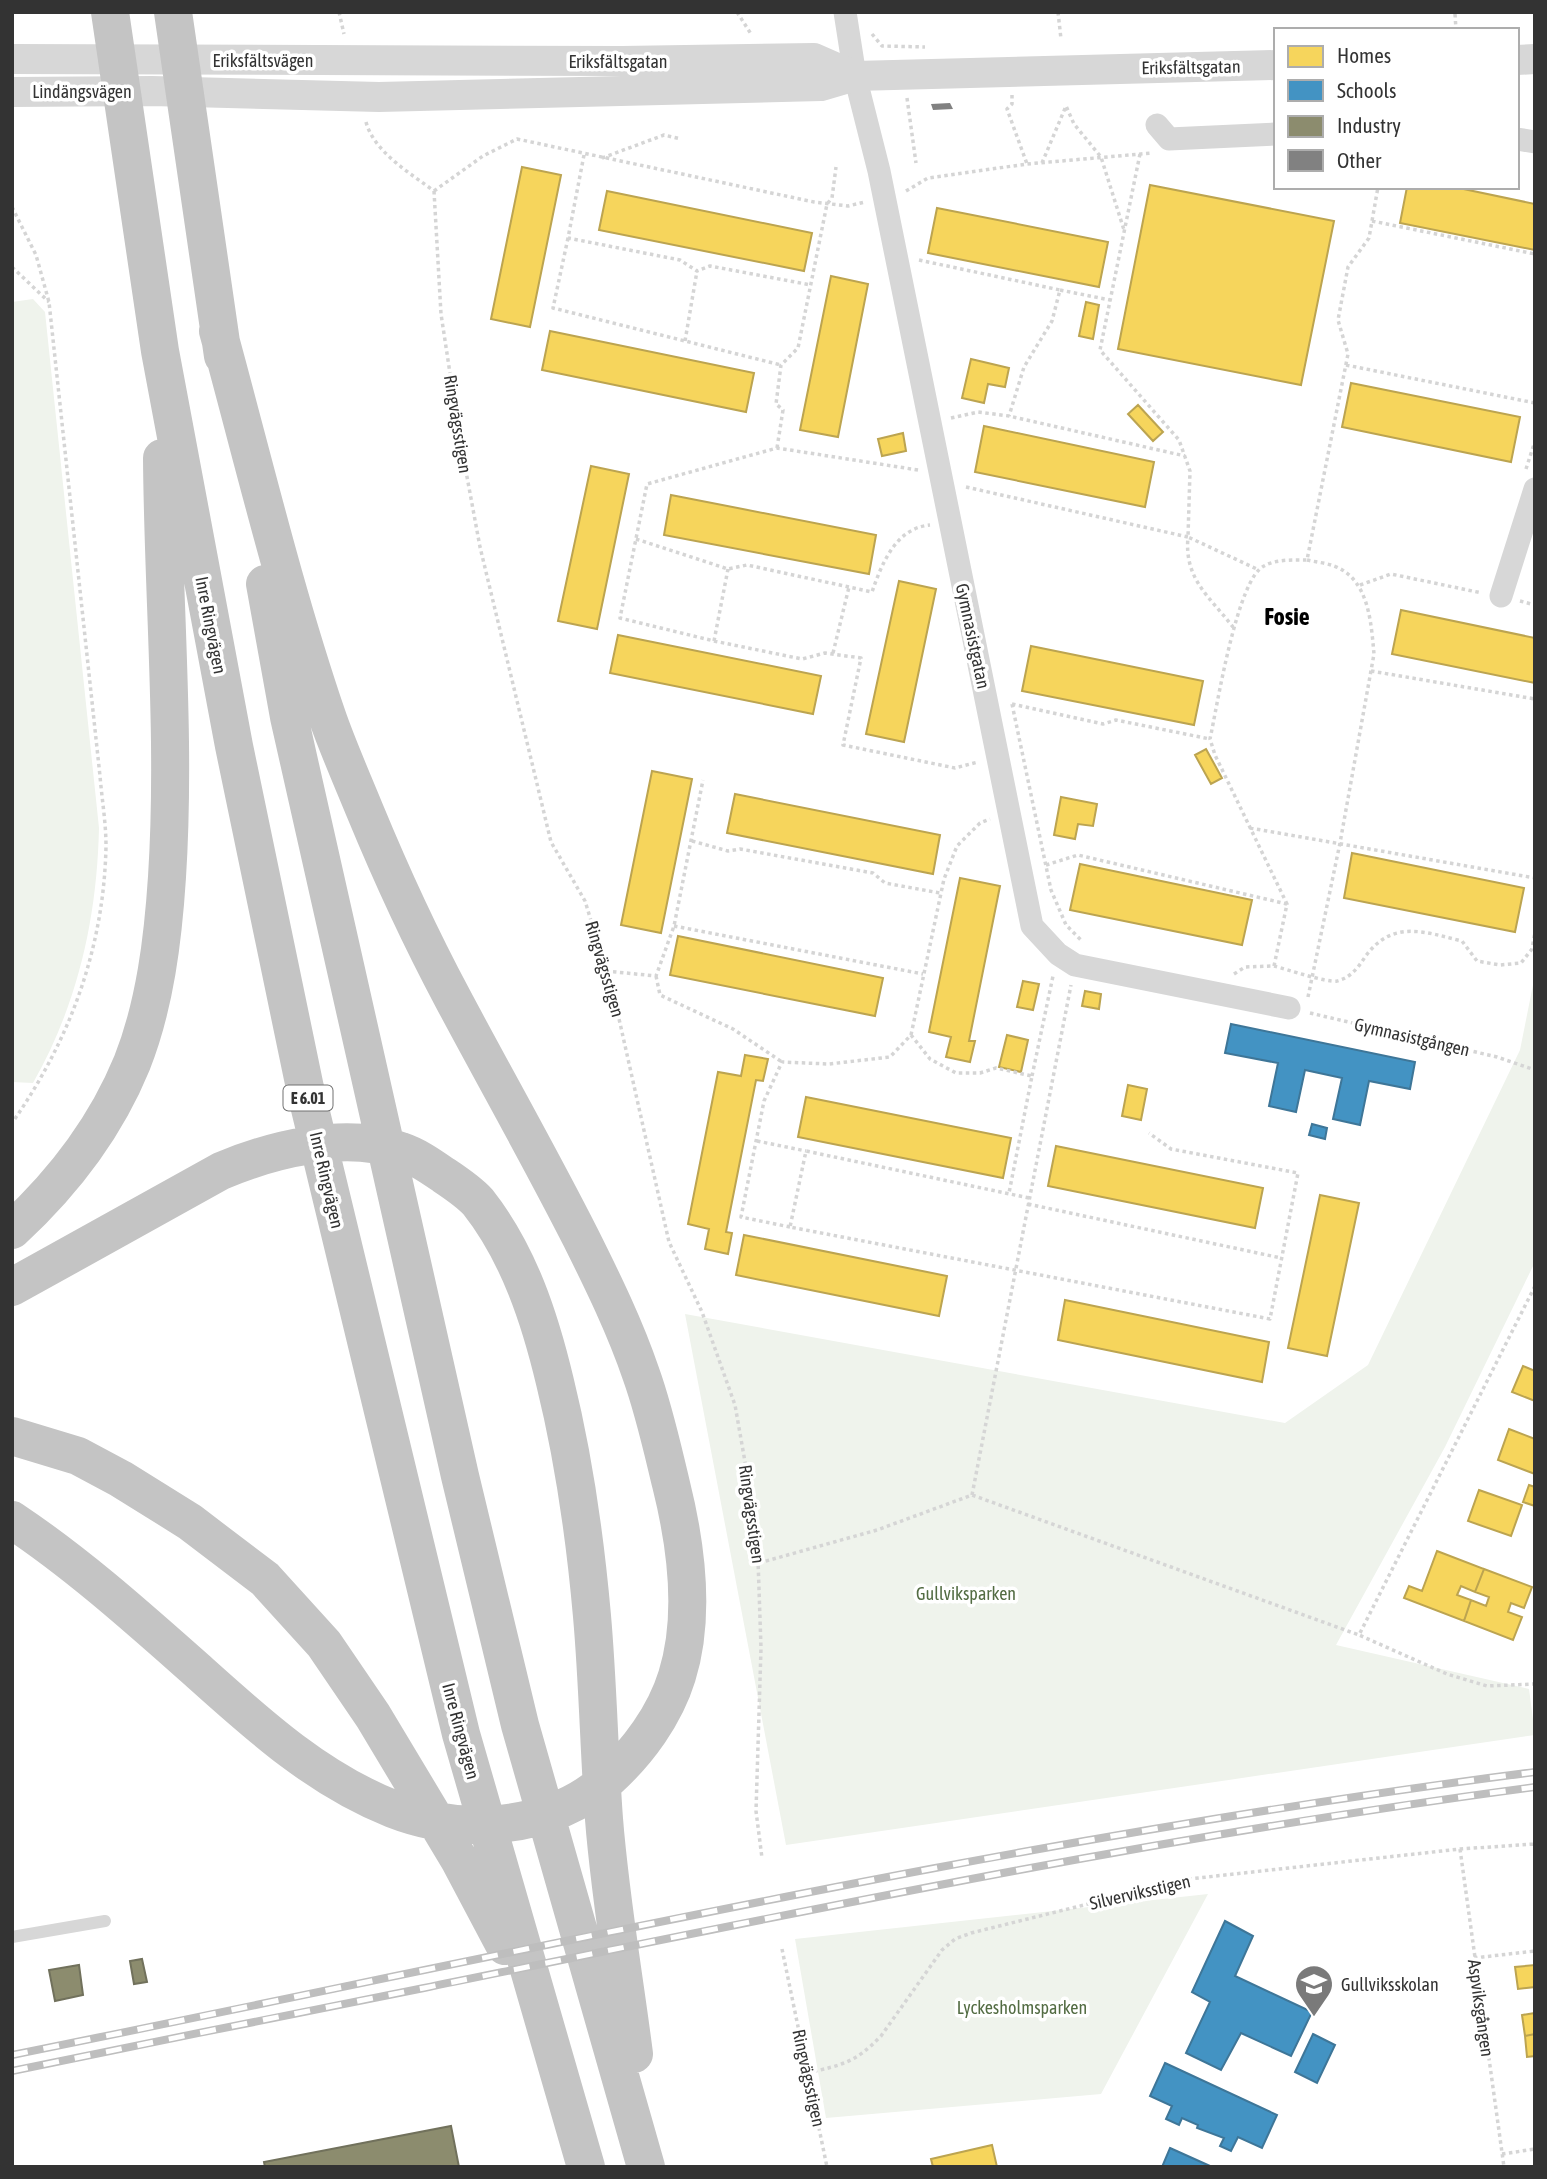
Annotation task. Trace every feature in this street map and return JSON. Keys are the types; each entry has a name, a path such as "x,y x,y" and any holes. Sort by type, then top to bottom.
{"highway":[{"name":"Inre Ringvägen","path":"110,12 160,351 234,746 305,1088 461,1734 586,2167"},
{"path":"173,12 218,331 289,717 457,1463 520,1725 646,2167"},
{"path":"12,1520 68,1561 140,1620 305,1762 394,1809 422,1817 461,1824 493,1825 516,1822 553,1813 591,1793 625,1763 657,1720 677,1676 683,1649 686,1615 681,1533 657,1426 641,1373 605,1286 541,1160 450,995 405,904 327,718 286,582 218,331"},
{"path":"12,1230 44,1200 98,1132 132,1063 150,1002 164,924 170,829 171,707 163,538 160,351"},
{"path":"12,1286 221,1171 253,1158 286,1150 324,1144 352,1144 402,1151 453,1181 482,1208 521,1275 546,1348 564,1420 576,1486 592,1616 610,1879 639,2098 652,2167"},
{"path":"12,1436 78,1456 121,1479 190,1522 265,1579 324,1644 373,1716 460,1861 546,2024"}],"street":[{"name":"Gymnasistgatan","path":"845,12 855,76 883,197 1032,926 1066,959"},
{"name":"Eriksfältsgatan","path":"378,61 814,58 855,76"},
{"name":"Lindängsvägen","path":"12,59 147,59"},
{"name":"Eriksfältsvägen","path":"147,59 378,61"},
{"name":"Eriksfältsgatan","path":"371,104 821,86 855,76 1274,65"},
{"name":"Lindängsvägen","path":"12,92 152,91"},
{"name":"Eriksfältsvägen","path":"152,91 371,104"},
{"path":"1163,132 1274,134"},
{"path":"1501,596 1535,489"},
{"path":"1066,959 1296,1010"}],"lane":[{"path":"12,1937 105,1921"}],"path":[{"path":"339,12 345,40"},
{"path":"737,12 752,35 752,44"},
{"path":"1058,12 1060,39"},
{"path":"1447,12 1463,12"},
{"path":"869,30 882,46 933,46"},
{"path":"1057,44 1070,44"},
{"path":"905,75 916,163"},
{"path":"371,104 369,134 397,163 434,191 483,156 517,139 584,155 848,206 905,191 928,178 1027,164 1153,153 1163,132"},
{"path":"1012,104 1007,109 1027,164"},
{"path":"1042,163 1066,106 1074,124 1101,157 1124,232"},
{"path":"600,158 664,135 681,139"},
{"path":"1140,154 1100,351 1179,440 1190,471 1186,556 1193,577 1233,627"},
{"path":"584,155 553,308 781,365"},
{"path":"777,448 783,410 776,404 781,365 798,348 827,204 832,198 836,167"},
{"path":"1307,560 1348,354 1338,320 1348,267 1369,238 1378,189"},
{"name":"Ringvägsstigen","path":"434,191 441,314 460,439 480,547 551,842 586,901 606,971 669,1242 702,1312 735,1405 757,1530 759,1563 760,1750 756,1811 762,1858"},
{"path":"12,207 36,255 49,302 106,846 92,957 77,1004 46,1071 12,1123"},
{"path":"1372,221 1535,254"},
{"path":"568,238 680,260 697,271"},
{"path":"920,273 918,260 1111,300"},
{"path":"697,271 710,266 811,285"},
{"path":"12,267 49,302"},
{"path":"685,341 697,271"},
{"path":"1009,416 1024,367 1052,321 1060,290"},
{"path":"1346,365 1535,403"},
{"path":"953,429 951,418 978,412 1009,416 1185,456"},
{"path":"939,473 777,448 647,484 620,618 802,659 825,653 861,657 843,745 955,768 997,757"},
{"path":"968,498 965,486 1188,537 1259,570"},
{"path":"636,539 728,569 747,565 872,592 881,566 899,540 918,526 950,523"},
{"path":"1274,966 1287,904 1215,755 1210,738 1233,627 1243,599 1259,570 1265,565 1307,560 1336,567 1360,585 1371,624 1374,654 1314,976 1296,1010"},
{"path":"714,641 728,569"},
{"path":"1360,585 1391,574 1501,596"},
{"path":"833,654 849,587"},
{"path":"1371,671 1535,699"},
{"path":"1083,942 1066,925 1051,890 1012,704 1103,724 1116,720 1210,738"},
{"path":"703,780 674,926 656,976 660,995 733,1030 782,1062 829,1063 890,1057 911,1035 940,893 957,846 980,823 1009,811"},
{"path":"1250,828 1535,877"},
{"path":"692,841 728,851 740,849 873,873 885,883 940,893"},
{"path":"1046,864 1078,855 1287,904"},
{"path":"674,926 923,974"},
{"path":"1241,979 1230,977 1245,967 1274,966 1335,981 1355,972 1372,948 1389,936 1412,929 1462,941 1477,961 1500,965 1521,963 1532,949 1535,932"},
{"path":"1008,1194 1032,1076 1066,959"},
{"path":"972,1495 1028,1204 1066,959"},
{"path":"606,971 656,976"},
{"name":"Gymnasistgången","path":"1296,1010 1497,1057 1535,1070"},
{"path":"911,1035 930,1059 956,1073 980,1073 996,1068 1032,1076"},
{"path":"782,1062 764,1101 741,1217 1270,1319 1298,1173 1171,1149 1149,1133"},
{"path":"756,1141 1029,1198"},
{"path":"790,1227 806,1151"},
{"path":"1028,1204 1282,1258"},
{"path":"1359,1635 1535,1286"},
{"path":"759,1563 877,1530 972,1495 1359,1635 1447,1674 1488,1686 1535,1684"},
{"name":"Silverviksstigen","path":"807,2073 846,2064 869,2049 942,1951 955,1939 971,1933 1189,1879 1460,1849 1535,1844"},
{"name":"Aspviksgången","path":"1460,1849 1504,2167"},
{"name":"Ringvägsstigen","path":"782,1949 827,2167"},
{"path":"1474,1958 1535,1951"},
{"path":"1502,2154 1535,2149"}],"green space":[{"path":"33,299 45,312 99,828 94,895 82,960 62,1022 33,1083 12,1082 12,302"},
{"name":"Gullviksparken","path":"1535,975 1535,1262 1445,1447 1336,1645 1529,1689 1535,1735 786,1845 685,1314 1285,1423 1368,1365 1520,1050"},
{"name":"Lyckesholmsparken","path":"1208,1894 1101,2094 826,2118 795,1939"}],"building: Homes":[{"path":"522,167 561,175 530,327 491,319"},
{"path":"1150,185 1334,221 1301,385 1118,349"},
{"path":"1407,189 1464,189 1535,204 1535,250 1400,223"},
{"path":"607,191 812,233 804,271 599,230"},
{"path":"937,208 1108,242 1099,287 928,253"},
{"path":"831,276 868,284 838,437 800,430"},
{"path":"1086,302 1099,305 1093,339 1079,336"},
{"path":"550,331 754,373 746,412 542,370"},
{"path":"971,359 1009,368 1005,387 988,384 984,403 962,398"},
{"path":"1351,383 1520,417 1511,462 1342,427"},
{"path":"1138,405 1163,432 1153,441 1128,414"},
{"path":"984,426 1154,462 1145,507 975,472"},
{"path":"903,433 906,451 882,456 878,439"},
{"path":"591,466 629,474 597,629 558,621"},
{"path":"671,495 876,535 869,574 664,535"},
{"path":"899,581 936,589 904,742 866,734"},
{"path":"1401,610 1535,638 1535,683 1392,654"},
{"path":"618,635 821,676 813,714 610,673"},
{"path":"1031,646 1203,681 1194,725 1022,691"},
{"path":"1206,749 1222,778 1211,784 1195,755"},
{"path":"652,771 692,779 661,933 621,925"},
{"path":"735,794 940,835 933,874 727,833"},
{"path":"1061,797 1097,804 1093,826 1078,824 1075,839 1054,835"},
{"path":"1352,853 1524,888 1515,932 1344,898"},
{"path":"1080,864 1252,900 1242,945 1070,910"},
{"path":"960,878 1000,886 969,1041 975,1041 970,1062 946,1057 951,1037 929,1032"},
{"path":"678,936 883,978 875,1016 670,975"},
{"path":"1023,981 1039,984 1033,1010 1017,1007"},
{"path":"1085,991 1101,994 1099,1009 1082,1006"},
{"path":"1007,1035 1028,1040 1021,1072 999,1067"},
{"path":"745,1055 768,1059 763,1081 756,1080 726,1232 732,1233 728,1254 705,1249 709,1229 688,1224 718,1072 741,1076"},
{"path":"1128,1085 1147,1089 1141,1120 1122,1116"},
{"path":"806,1097 1011,1138 1003,1178 798,1137"},
{"path":"1056,1146 1263,1188 1255,1228 1048,1186"},
{"path":"1320,1195 1359,1203 1327,1356 1288,1348"},
{"path":"744,1235 947,1276 939,1316 736,1275"},
{"path":"1065,1300 1269,1342 1262,1382 1058,1340"},
{"path":"1523,1366 1535,1371 1535,1401 1512,1392"},
{"path":"1509,1429 1535,1439 1535,1474 1498,1460"},
{"path":"1529,1485 1535,1487 1535,1506 1523,1502"},
{"path":"1479,1490 1522,1505 1511,1536 1468,1521"},
{"path":"1437,1551 1484,1569 1475,1592 1461,1586 1457,1595 1471,1600 1464,1621 1404,1598 1409,1586 1422,1591"},
{"path":"1484,1569 1532,1587 1524,1608 1511,1603 1508,1612 1522,1617 1513,1640 1464,1621 1471,1600 1486,1606 1489,1597 1475,1592"},
{"path":"1535,1965 1535,1987 1518,1989 1515,1967"},
{"path":"1535,2013 1535,2034 1525,2036 1522,2015"},
{"path":"1535,2034 1535,2056 1527,2057 1525,2036"},
{"path":"992,2145 997,2167 933,2167 931,2159"}],"building: Schools":[{"path":"1231,1024 1415,1062 1410,1089 1369,1081 1360,1125 1333,1119 1342,1078 1305,1070 1296,1112 1269,1106 1278,1063 1225,1053"},
{"path":"1312,1124 1327,1128 1325,1139 1309,1135"},
{"path":"1225,1921 1253,1936 1235,1976 1312,2012 1291,2056 1241,2033 1221,2070 1186,2053 1210,2002 1192,1992"},
{"path":"1313,2034 1335,2045 1317,2083 1295,2072"},
{"path":"1165,2063 1277,2115 1262,2148 1238,2137 1231,2151 1220,2146 1224,2138 1197,2128 1198,2125 1182,2118 1179,2125 1166,2119 1172,2106 1150,2096"},
{"path":"1170,2148 1210,2166 1210,2167 1162,2167"}],"building: Industry":[{"path":"142,1959 147,1982 134,1984 130,1961"},
{"path":"79,1965 83,1995 55,2001 49,1970"},
{"path":"451,2126 459,2167 265,2167 264,2162"}],"building: Other":[{"path":"950,103 953,109 933,110 931,104"}],"railway":[{"path":"12,2055 961,1863 1152,1829 1535,1772"},
{"path":"12,2071 701,1932 1116,1852 1535,1787"}],"place":[{"name":"Gullviksskolan","path":"1314,2018"}],"district":[{"name":"Fosie","path":"1287,616"}]}
